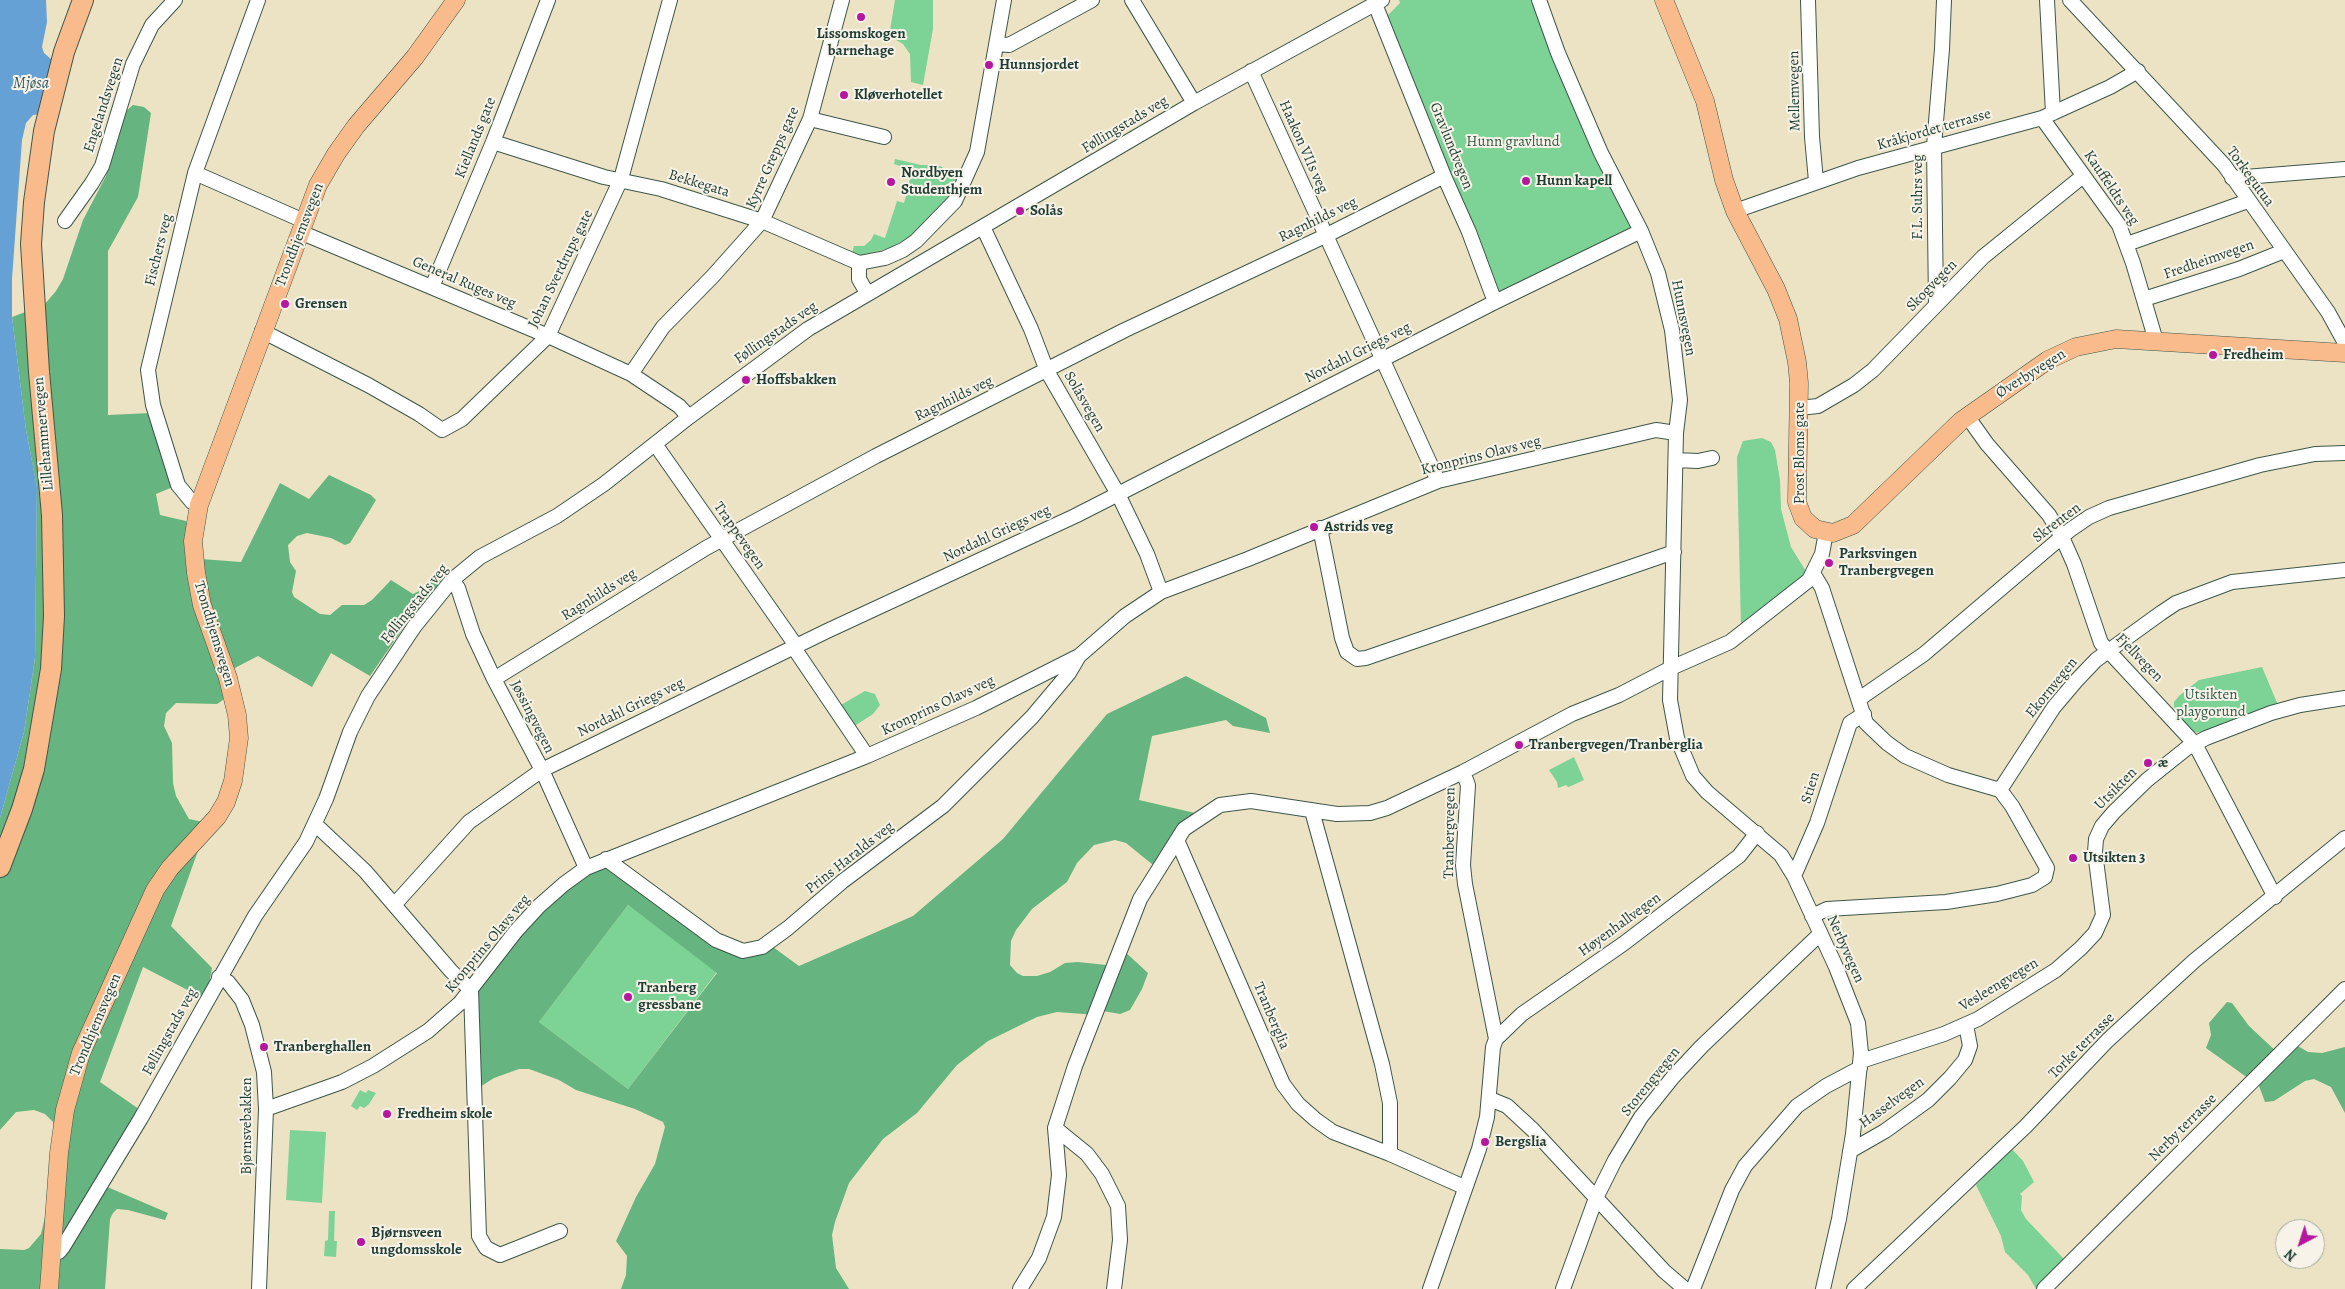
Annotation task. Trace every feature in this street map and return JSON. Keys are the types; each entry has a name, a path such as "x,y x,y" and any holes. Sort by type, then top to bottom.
{"highway":[{"name":"Lillehammervegen","path":"0,867 22,809 34,769 47,701 52,645 52,515 38,372 32,254 34,202 44,130 64,52 83,0"}],"main road":[{"name":"Prost Bloms gate","path":"1664,0 1705,101 1724,178 1735,211 1776,289 1788,320 1797,362 1799,408 1798,508 1810,525 1826,532"},
{"name":"Trondhjemsvegen","path":"49,1289 59,1153 65,1110 81,1052 156,890 170,868 217,817 226,802 233,781 239,738 237,714 228,678 202,605 196,574 193,541 199,505 262,331 318,185 336,154 415,57 453,1"},
{"name":"Øverbyvegen","path":"1826,532 1837,532 1853,525 1967,416 2048,360 2076,347 2116,339 2345,353"}],"street":[{"name":"Engelandsvegen","path":"65,221 102,166 133,64 151,27 175,0"},
{"name":"Fischers veg","path":"199,505 192,502 178,485 153,405 148,370 195,173 258,0"},
{"name":"Kiellands gate","path":"432,287 493,142 548,0"},
{"name":"Johan Sverdrups gate","path":"262,331 368,385 419,414 442,430 462,419 548,336 621,179 670,0"},
{"name":"Kyrre Grepps gate","path":"632,374 663,326 713,276 762,221 810,119 842,0"},
{"path":"867,293 859,279 859,263 885,258 903,250 916,241 955,201 977,152 1004,0"},
{"path":"997,44 1009,45 1092,0"},
{"path":"1132,0 1194,103"},
{"name":"Hunnsvegen","path":"1539,0 1558,53 1601,153 1641,231 1658,273 1672,330 1680,400 1676,433 1671,668"},
{"name":"Mellemvegen","path":"1808,0 1812,137 1816,181"},
{"name":"F.L. Suhrs veg","path":"1936,305 1934,146 1944,0"},
{"path":"2047,0 2048,115"},
{"name":"Torkegutua","path":"2070,0 2224,165 2328,312 2345,343"},
{"name":"Føllingstads veg","path":"53,1252 59,1252 63,1247 107,1176 267,896 316,825 350,732 368,696 414,627 452,580 480,558 538,526 583,498 808,329 1194,103 1379,2"},
{"name":"Gravlundvegen","path":"1379,2 1444,176 1469,232 1495,302"},
{"name":"Haakon VIIs veg","path":"1251,71 1438,481"},
{"name":"Kråkjordet terrasse","path":"1735,211 1816,181 2048,115 2110,87 2138,71"},
{"name":"Kauffeldts veg","path":"2048,115 2083,176 2119,225 2127,244 2156,341"},
{"path":"810,119 884,137"},
{"name":"Bekkegata","path":"493,142 604,177 621,179 712,204 762,221 859,263"},
{"path":"2232,178 2345,168"},
{"name":"General Ruges veg","path":"195,173 432,287 632,374 679,406 689,417"},
{"name":"Ragnhilds veg","path":"494,679 721,540 876,456 1125,330 1325,236 1444,176"},
{"name":"Skogvegen","path":"1799,408 1818,406 1854,385 1890,354 1983,257 2083,176"},
{"path":"2127,244 2248,201"},
{"name":"Solåsvegen","path":"983,227 1031,329 1047,371 1118,494 1147,554 1161,592"},
{"name":"Nordahl Griegs veg","path":"395,904 470,822 542,770 1118,494 1495,302 1641,231"},
{"name":"Fredheimvegen","path":"2144,299 2239,269 2284,251"},
{"name":"Fjellvegen","path":"1967,416 1988,444 2049,514 2062,537 2088,601 2102,643 2153,696 2195,744 2275,897"},
{"name":"Kronprins Olavs veg","path":"266,1109 342,1082 373,1066 428,1031 471,990 516,931 540,906 564,884 586,868 739,809 976,708 1079,656 1125,616 1161,592 1241,562 1438,481 1656,430 1676,433"},
{"name":"Trappevegen","path":"655,444 796,648 867,756"},
{"name":"Skrenten","path":"1860,700 1924,654 2062,537 2089,517 2109,508 2139,499 2286,458 2315,454 2345,453"},
{"path":"1676,460 1698,461 1712,458"},
{"path":"1320,528 1342,638 1347,652 1351,657 1357,658 1366,658 1674,552"},
{"path":"1812,916 1829,904 1946,902 2026,887 2045,877 2047,868 2012,806 2000,790 1948,775 1905,756 1887,743 1866,723 1822,588 1813,573 1822,554 1826,532"},
{"name":"Ekornvegen","path":"2000,790 2054,707 2076,681 2108,651 2176,604 2212,588 2256,578 2345,570"},
{"name":"Tranbergvegen","path":"1430,1289 1450,1236 1464,1187 1479,1149 1490,1099 1493,1048 1496,1039 1465,884 1463,865 1468,785 1463,772 1572,714 1619,695 1671,668 1730,642 1804,585 1813,573"},
{"name":"Jøssingvegen","path":"452,580 458,588 474,634 494,679 542,770 586,868"},
{"name":"Prins Haralds veg","path":"606,859 716,940 743,951 762,947 788,928 843,881 943,806 1032,717 1069,673 1079,656"},
{"name":"Nerbyvegen","path":"1671,668 1670,700 1677,738 1684,760 1693,776 1707,792 1781,855 1794,876 1836,967 1858,1023 1860,1064 1850,1151 1839,1219 1823,1289"},
{"name":"Utsikten","path":"2102,915 2096,839 2102,826 2114,812 2147,780 2195,744 2271,714 2300,705 2345,698"},
{"name":"Stien","path":"1794,876 1817,823 1850,722 1864,714"},
{"path":"1020,1289 1039,1258 1054,1217 1059,1175 1055,1128 1075,1066 1140,899 1184,830 1220,805 1251,801 1337,814 1370,813 1387,808 1463,772"},
{"path":"1312,811 1382,1064 1390,1103 1390,1154"},
{"path":"316,825 365,871 451,971 471,990 479,1236 486,1248 500,1255 560,1231"},
{"name":"Høyenhallvegen","path":"1496,1039 1522,1014 1623,944 1739,856 1757,833"},
{"name":"Torke terrasse","path":"1854,1289 2026,1126 2108,1040 2194,961 2275,897 2308,867 2345,838"},
{"name":"Tranberglia","path":"1177,840 1283,1084 1298,1104 1316,1120 1356,1143 1390,1154 1464,1187"},
{"name":"Vesleengvegen","path":"1692,1289 1732,1190 1745,1166 1797,1106 1860,1064 1978,1020 2056,970 2095,934 2102,915"},
{"name":"Storengvegen","path":"1563,1289 1596,1198 1615,1160 1642,1116 1673,1077 1702,1046 1820,934"},
{"name":"Bjørnsvebakken","path":"219,977 236,991 252,1025 261,1054 266,1109 259,1289"},
{"name":"Nerby terrasse","path":"2044,1289 2345,989"},
{"name":"Hasselvegen","path":"1850,1151 1885,1131 1928,1100 1950,1078 1965,1060 1970,1046 1966,1025"},
{"path":"1490,1099 1507,1106 1533,1130 1664,1270 1685,1289"},
{"path":"1055,1128 1087,1154 1102,1174 1118,1206 1120,1240 1114,1289"}],"green space":[{"path":"895,0 933,0 933,29 923,85 911,82 910,54 903,44 889,36"},
{"name":"Hunn gravlund","path":"1399,0 1531,0 1583,119 1636,230 1497,297 1443,168 1393,33 1388,15 1400,3"},
{"path":"133,105 144,107 151,113 138,197 108,251 108,415 151,413 180,484 156,494 160,515 186,521 201,559 241,562 280,483 309,499 329,475 371,495 376,500 350,543 345,545 331,538 307,533 297,536 288,545 290,562 296,571 292,592 294,597 320,614 330,615 342,605 364,605 372,600 391,580 413,594 421,590 435,574 442,583 410,618 370,676 331,653 312,687 258,656 227,672 223,700 217,704 176,703 166,713 164,726 172,743 173,783 176,796 189,819 208,823 171,926 212,968 209,984 203,998 143,967 100,1082 146,1114 105,1186 168,1213 165,1220 128,1210 117,1209 113,1213 110,1219 105,1289 0,1289 0,1249 24,1250 29,1248 41,1234 48,1205 55,1131 53,1122 45,1114 34,1110 16,1112 0,1130 0,818 24,732 35,658 37,487 26,430 12,317 44,305 63,279 83,220 106,176 126,111"},
{"path":"895,159 921,165 938,165 959,176 949,197 913,234 891,248 861,255 852,253 854,246 864,246 871,240 874,234 885,238 897,201 904,203 906,196 903,195 906,193 913,169 906,167 903,169 903,167 894,164"},
{"path":"1762,438 1771,442 1775,450 1780,480 1781,509 1791,547 1807,573 1741,628 1737,457 1743,441"},
{"name":"Utsikten playgorund","path":"2262,667 2278,705 2203,733 2194,732 2187,726 2174,707 2174,702 2179,696 2199,680"},
{"path":"1186,676 1266,718 1270,733 1233,726 1226,720 1152,736 1139,800 1195,813 1200,823 1158,869 1126,843 1115,840 1094,845 1077,863 1067,882 1032,909 1016,930 1011,941 1010,965 1017,973 1023,976 1037,976 1050,972 1065,963 1078,962 1106,965 1123,950 1148,973 1142,989 1130,1010 1120,1014 1103,1011 1097,1015 1057,1012 1037,1017 988,1041 957,1065 917,1113 883,1139 849,1183 832,1235 836,1268 849,1289 621,1289 626,1275 627,1256 616,1241 636,1197 655,1164 665,1127 663,1122 635,1109 576,1090 559,1080 529,1069 519,1069 494,1078 480,1087 470,1000 525,924 583,868 619,868 733,948 762,939 799,966 913,916 1003,839 1107,714","holes":["628,905 717,973 628,1089 539,1022"]},
{"path":"865,691 875,694 880,705 873,714 853,727 839,706"},
{"path":"1574,757 1584,780 1568,787 1566,785 1558,788 1557,782 1549,770"},
{"name":"Tranberg gressbane","path":"628,905 717,972 628,1089 539,1022"},
{"path":"2227,1002 2232,1003 2249,1026 2279,1054 2291,1042 2308,1052 2322,1053 2345,1047 2345,1113 2331,1087 2314,1079 2305,1081 2274,1101 2265,1102 2259,1086 2206,1048 2211,1035 2209,1023"},
{"path":"360,1090 366,1093 368,1090 376,1093 369,1104 364,1108 360,1106 357,1110 351,1106"},
{"path":"290,1130 326,1132 322,1203 286,1200"},
{"path":"2011,1148 2023,1161 2034,1182 2020,1194 2022,1196 2021,1210 2026,1219 2064,1259 2063,1264 2046,1284 2036,1289 2028,1275 2005,1252 2001,1236 1976,1185"},
{"path":"329,1211 335,1211 334,1241 337,1241 336,1257 324,1256 325,1241 328,1240"}],"water":[{"name":"Mjøsa","path":"0,0 46,0 47,22 42,47 44,53 66,72 67,77 61,103 49,113 33,115 26,123 22,140 12,279 12,317 26,430 37,487 35,658 24,732 0,818"}],"place":[{"name":"Lissomskogen barnehage","path":"861,17"},
{"name":"Hunnsjordet","path":"989,65"},
{"name":"Kløverhotellet","path":"844,95"},
{"name":"Hunn kapell","path":"1526,181"},
{"name":"Nordbyen Studenthjem","path":"891,182"},
{"name":"Solås","path":"1020,211"},
{"name":"Grensen","path":"285,304"},
{"name":"Fredheim","path":"2213,355"},
{"name":"Hoffsbakken","path":"746,380"},
{"name":"Astrids veg","path":"1314,527"},
{"name":"Parksvingen Tranbergvegen","path":"1829,563"},
{"name":"Tranbergvegen/Tranberglia","path":"1519,745"},
{"name":"æ","path":"2148,763"},
{"name":"Utsikten 3","path":"2073,858"},
{"name":"Tranberg gressbane","path":"628,997"},
{"name":"Tranberghallen","path":"264,1047"},
{"name":"Fredheim skole","path":"387,1114"},
{"name":"Bergslia","path":"1485,1142"},
{"name":"Bjørnsveen ungdomsskole","path":"361,1242"}]}
